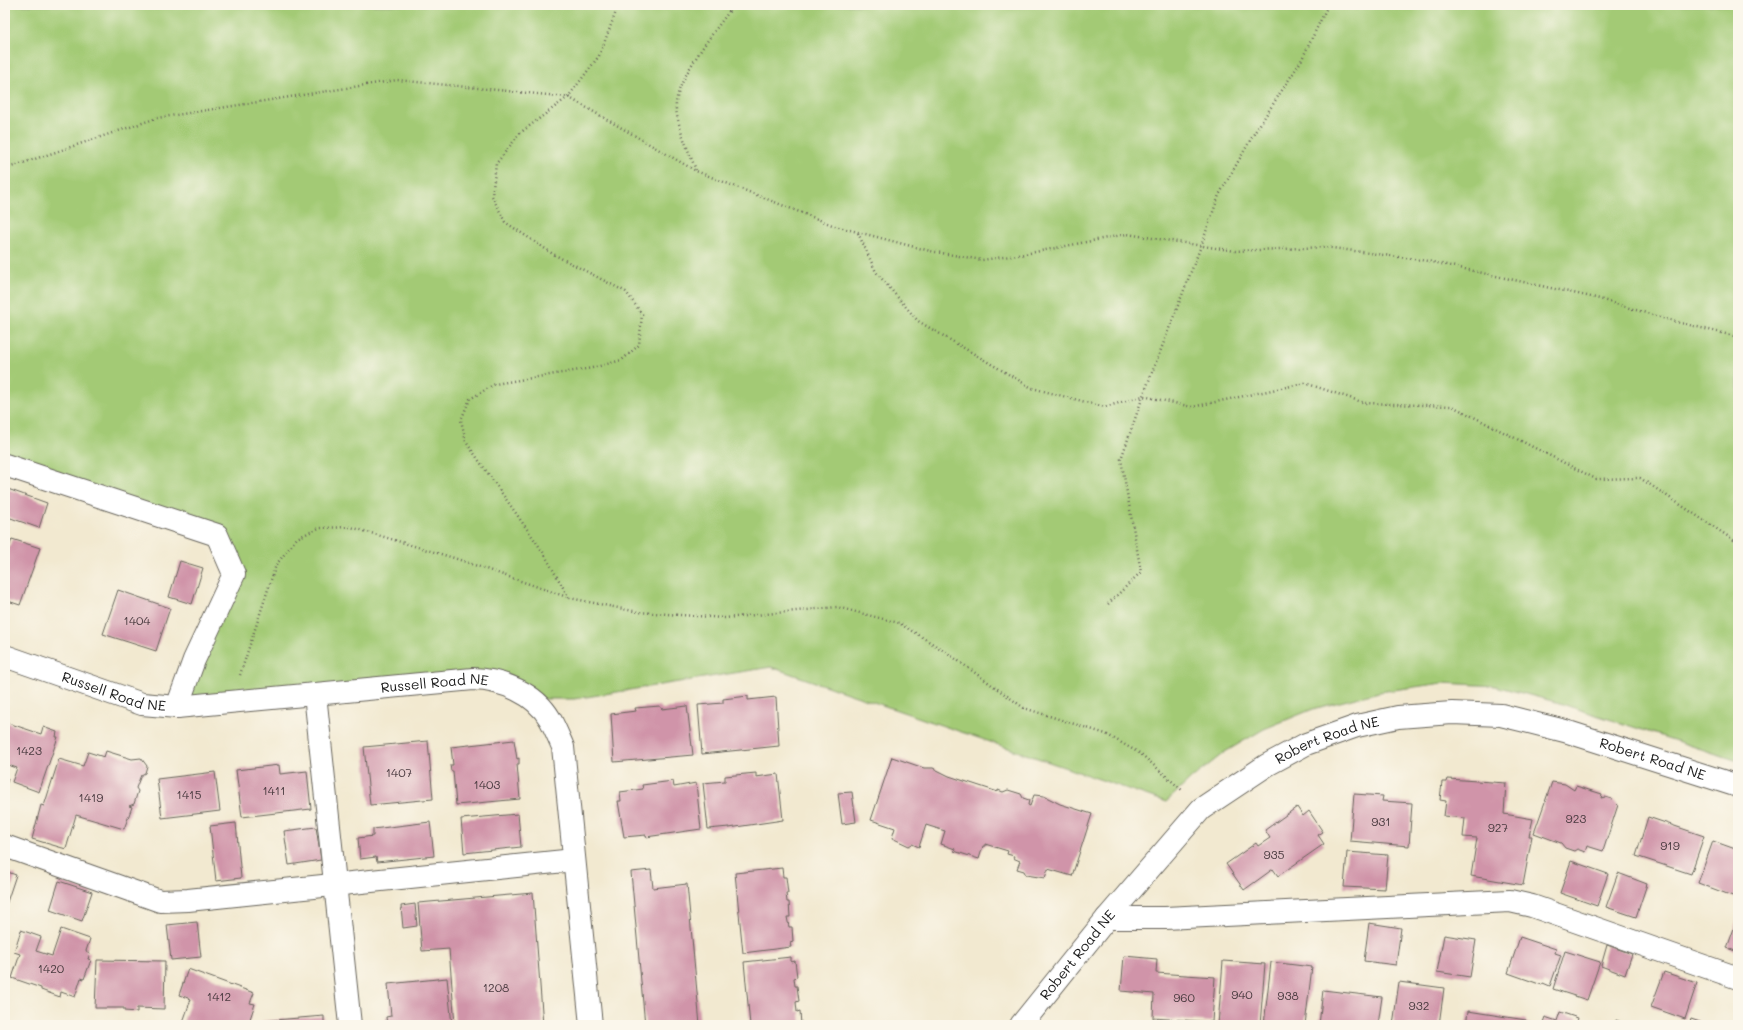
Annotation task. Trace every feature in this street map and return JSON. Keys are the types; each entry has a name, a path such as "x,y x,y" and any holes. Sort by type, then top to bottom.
{"street":[{"path":"5,465 216,535 234,574 194,660 177,707"},
{"name":"Russell Road NE","path":"5,656 142,704 177,707 473,679 488,679 502,683 516,689 532,699 550,718 563,748 591,1025"},
{"path":"315,694 350,1025"},
{"name":"Robert Road NE","path":"1021,1025 1107,918 1201,809 1268,765 1306,744 1357,726 1398,717 1452,713 1501,715 1565,731 1738,786"},
{"path":"5,846 160,901 335,885 574,860"},
{"path":"1107,918 1173,917 1510,901 1532,906 1738,978"}],"path":[{"path":"570,598 543,552 466,442 461,420 470,399 495,384 592,368 622,360 639,345 642,314 626,292 552,254 505,222 492,196 496,164 520,133 568,97 599,56 616,12 615,5"},
{"path":"696,170 682,136 675,103 686,73 734,5"},
{"path":"1108,604 1141,572 1121,459 1143,396 1201,246 1219,195 1256,132 1301,62 1328,5"},
{"path":"5,169 157,118 397,80 568,97 696,170 835,226 930,251 982,260 1025,254 1127,234 1235,251 1325,247 1428,261 1596,298 1673,321 1738,337"},
{"path":"858,232 876,272 918,321 1032,388 1105,407 1143,396 1192,407 1305,383 1365,403 1452,406 1596,480 1640,478 1738,543"},
{"path":"231,702 276,565 297,538 319,528 351,527 454,558 570,598 638,612 725,618 837,606 899,623 946,652 1024,708 1106,734 1142,754 1201,809"}],"green space":[{"path":"5,5 1738,5 1738,761 1556,702 1495,686 1443,683 1379,692 1313,709 1264,729 1225,752 1192,778 1166,802 771,667 574,699 532,699 502,683 177,707 234,574 217,535 5,465"}],"building":[{"path":"5,488 47,503 39,528 5,516"},
{"path":"12,539 40,548 20,605 5,600 5,559"},
{"path":"180,561 203,568 192,604 169,597"},
{"path":"118,590 170,608 156,651 103,634"},
{"path":"748,696 748,700 776,697 779,746 702,754 698,705 723,703 723,699"},
{"path":"660,706 662,709 687,706 693,755 614,762 611,714 636,711 635,708"},
{"path":"5,722 41,734 43,727 57,732 56,737 58,737 39,792 12,782 17,768 8,765 5,772"},
{"path":"514,740 517,759 519,758 519,764 517,764 520,799 456,805 453,771 451,771 450,765 453,765 451,747"},
{"path":"428,741 433,799 370,805 364,747"},
{"path":"106,751 132,759 141,758 147,766 145,773 141,775 136,788 138,791 134,804 129,806 132,807 124,829 76,815 66,849 32,839 41,805 44,806 59,759 83,766 88,752 104,757"},
{"path":"892,757 924,768 933,768 949,776 998,792 998,790 1003,792 1008,790 1021,794 1023,798 1029,800 1028,805 1030,806 1034,795 1044,796 1060,804 1092,814 1072,876 1048,869 1045,878 1026,875 1024,871 1017,869 1020,861 1013,858 1014,856 1007,854 1008,851 985,844 979,859 954,851 955,849 941,844 945,831 926,825 919,847 912,844 909,846 892,838 895,828 871,820"},
{"path":"279,765 280,774 307,771 311,809 242,817 236,770"},
{"path":"215,772 220,811 162,818 157,779"},
{"path":"756,773 756,777 778,774 783,820 729,828 708,829 703,783 725,781 725,776"},
{"path":"5,778 8,779 5,788"},
{"path":"1448,779 1506,783 1504,814 1533,819 1529,836 1532,836 1523,885 1471,876 1477,838 1463,837 1465,818 1444,816 1446,801 1440,800 1442,782 1447,782"},
{"path":"673,781 674,787 696,783 701,829 646,837 646,835 624,837 618,801 621,801 620,792 643,789 642,785"},
{"path":"1552,782 1565,784 1574,790 1576,786 1602,794 1601,798 1605,797 1612,799 1618,805 1603,851 1587,846 1585,852 1577,849 1574,851 1565,848 1561,843 1534,833"},
{"path":"852,792 856,822 842,824 838,793"},
{"path":"1354,794 1383,796 1382,801 1412,803 1409,846 1350,841"},
{"path":"1297,807 1303,816 1309,811 1323,832 1318,835 1324,844 1278,876 1273,869 1244,890 1226,864 1256,843 1258,846 1270,838 1265,830"},
{"path":"518,814 521,847 464,853 461,819"},
{"path":"1648,817 1704,836 1691,874 1636,856"},
{"path":"430,822 434,856 377,862 376,857 360,859 358,838 373,836 373,829"},
{"path":"236,823 241,878 216,881 210,826"},
{"path":"316,827 321,860 289,865 284,831"},
{"path":"1713,841 1738,850 1738,898 1698,883"},
{"path":"1347,852 1388,855 1385,889 1344,887"},
{"path":"1571,861 1608,874 1597,906 1560,893"},
{"path":"782,868 783,877 786,877 788,893 786,893 787,902 789,902 790,917 787,917 789,927 792,927 793,942 790,943 791,947 743,953 735,873"},
{"path":"651,870 653,888 687,884 700,1025 645,1025 631,872"},
{"path":"5,871 16,875 5,908"},
{"path":"1618,873 1647,884 1636,917 1606,907"},
{"path":"59,881 92,892 82,921 50,910"},
{"path":"533,893 543,1025 455,1025 449,949 422,951 418,903"},
{"path":"415,904 417,926 403,928 401,906"},
{"path":"1738,917 1738,952 1727,948"},
{"path":"197,922 201,957 171,960 167,925"},
{"path":"1369,923 1401,928 1396,965 1364,961"},
{"path":"61,929 90,939 86,951 90,953 88,959 91,960 84,979 81,978 75,997 61,992 60,997 41,990 41,988 12,978 20,954 14,952 21,930 41,937 36,951 52,956"},
{"path":"1444,935 1476,940 1470,977 1437,972"},
{"path":"1520,937 1556,949 1555,953 1561,955 1550,986 1543,983 1542,985 1508,973"},
{"path":"1607,945 1632,954 1625,975 1601,966"},
{"path":"1565,951 1600,962 1587,1000 1553,989"},
{"path":"1124,956 1157,959 1156,973 1215,977 1212,1022 1153,1018 1154,994 1121,991"},
{"path":"791,957 791,962 795,961 797,977 794,978 795,986 797,986 799,1001 796,1002 797,1012 800,1011 801,1025 750,1025 744,962"},
{"path":"97,960 165,961 164,1009 137,1008 137,1012 124,1011 124,1008 95,1008"},
{"path":"1223,961 1265,964 1260,1025 1218,1025"},
{"path":"1271,962 1312,967 1305,1025 1264,1025"},
{"path":"188,969 254,993 250,1003 255,1004 248,1025 182,1025 191,999 179,995"},
{"path":"1664,972 1697,983 1685,1019 1651,1007"},
{"path":"447,978 452,1025 387,1025 386,1017 391,1016 388,984"},
{"path":"1399,982 1444,988 1439,1025 1393,1025"},
{"path":"1323,990 1382,997 1378,1025 1319,1025"},
{"path":"1468,1011 1526,1020 1526,1023 1532,1025 1466,1025"},
{"path":"1560,1012 1578,1018 1576,1025 1542,1025 1545,1017 1557,1021"},
{"path":"1738,1012 1738,1025 1733,1025"},
{"path":"324,1016 324,1025 263,1025 262,1021"},
{"path":"1691,1019 1709,1025 1689,1025"},
{"path":"1616,1020 1630,1025 1614,1025"}]}
